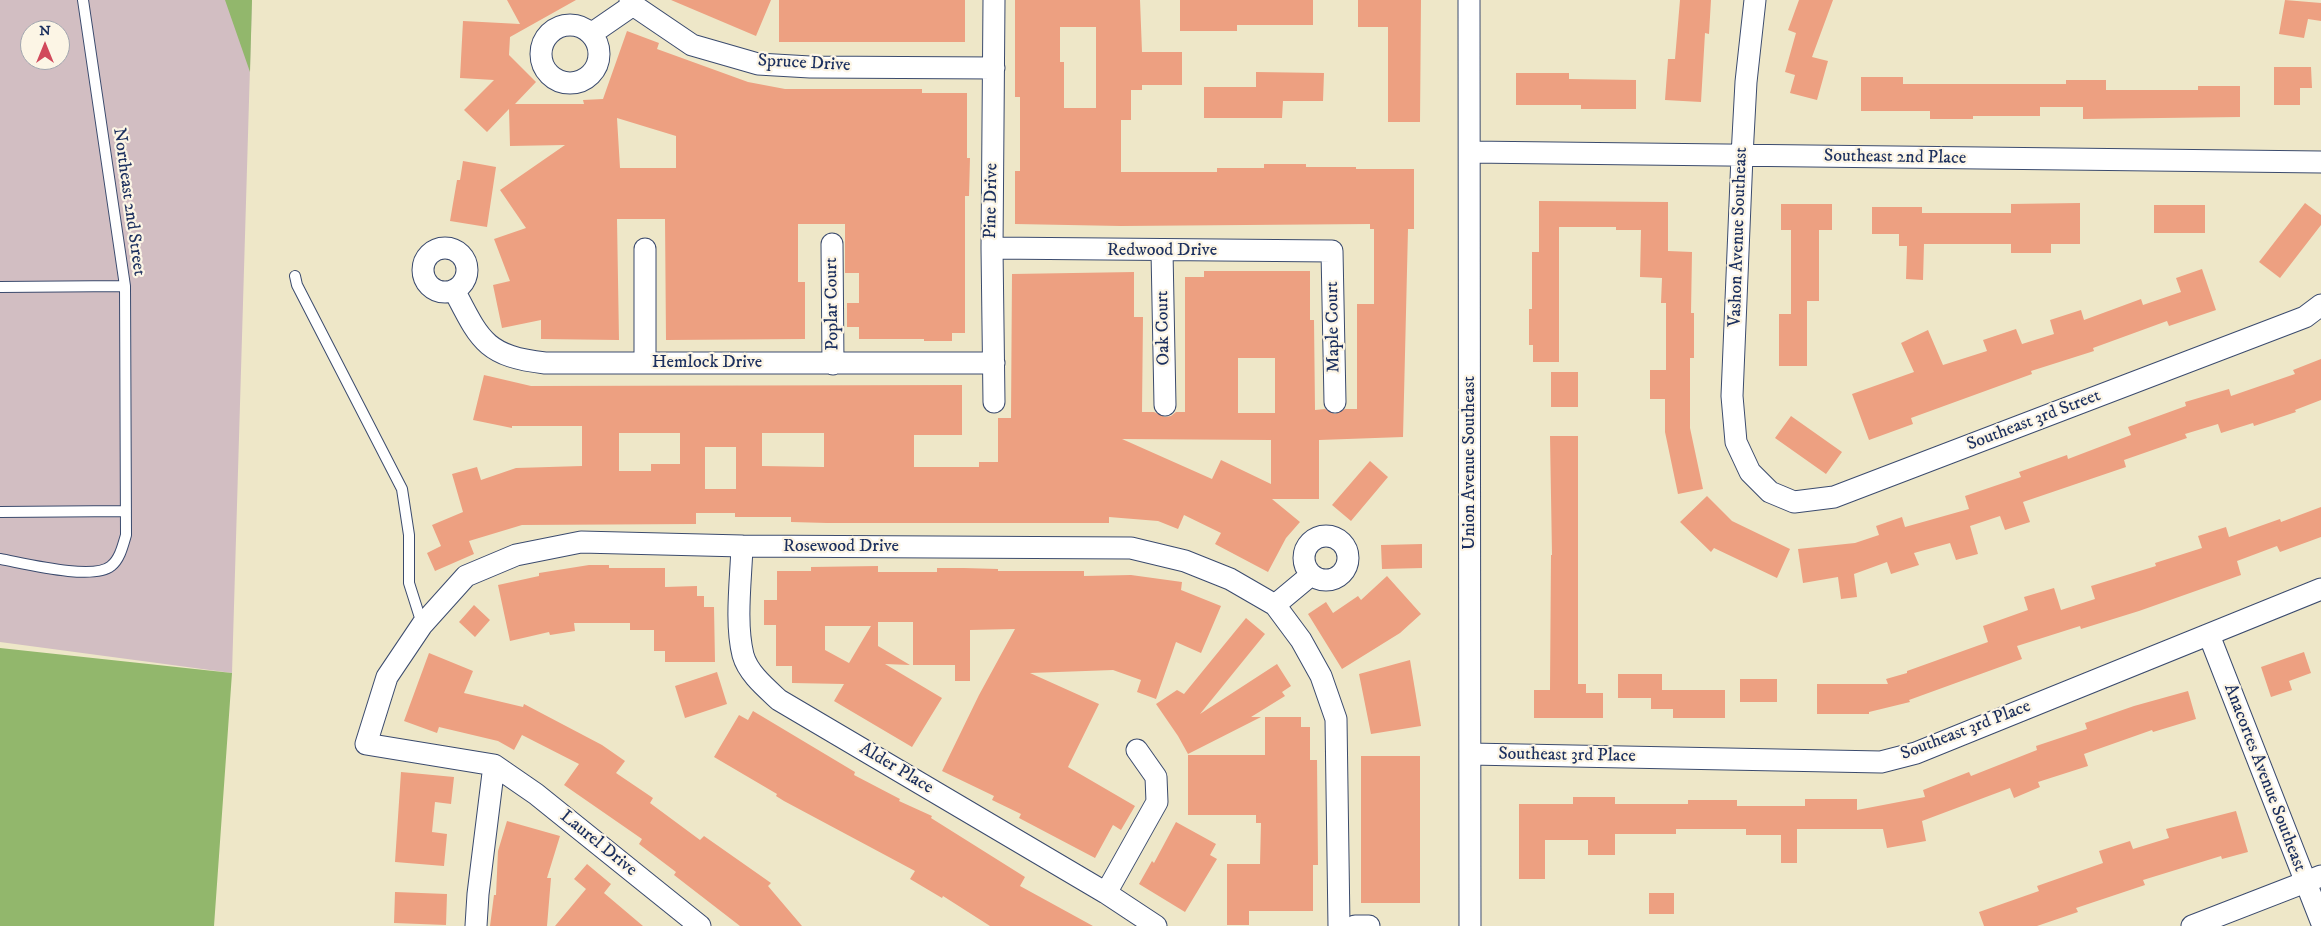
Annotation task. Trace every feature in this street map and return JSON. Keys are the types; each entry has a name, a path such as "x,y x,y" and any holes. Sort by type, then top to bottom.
{"street":[{"name":"Pine Drive","path":"994,0 992,248 994,402"},
{"name":"Union Avenue Southeast","path":"1469,0 1470,926"},
{"name":"Vashon Avenue Southeast","path":"1750,472 1736,442 1732,396 1746,82 1755,0"},
{"name":"Spruce Drive","path":"632,2 692,45 758,64 810,67 994,68"},
{"path":"591,34 632,2"},
{"name":"Southeast 2nd Place","path":"1470,152 2321,162"},
{"name":"Poplar Court","path":"832,244 833,364"},
{"name":"Redwood Drive","path":"992,248 1332,251"},
{"path":"644,250 645,362"},
{"name":"Oak Court","path":"1162,251 1165,405"},
{"name":"Maple Court","path":"1332,251 1335,402"},
{"name":"Hemlock Drive","path":"454,290 480,337 495,350 517,359 545,363 994,363"},
{"name":"Southeast 3rd Street","path":"1750,472 1770,492 1794,502 1834,498 2306,317 2321,306"},
{"name":"Rosewood Drive","path":"494,765 366,744 387,677 422,625 466,576 516,555 580,542 742,546 1131,548 1185,561 1230,579 1275,605"},
{"name":"Alder Place","path":"742,546 740,624 743,656 756,679 778,700 1106,893 1156,926"},
{"path":"1311,575 1275,605 1301,640 1321,676 1336,719 1339,926"},
{"name":"Southeast 3rd Place","path":"1470,754 1881,762 1916,753 2321,589"},
{"name":"Anacortes Avenue Southeast","path":"2209,635 2313,879 2321,921"},
{"path":"1106,893 1156,802 1156,777 1137,750"},
{"path":"476,926 478,894 494,765"},
{"name":"Laurel Drive","path":"494,765 536,794 700,926"},
{"path":"2192,926 2313,879"},
{"path":"1355,926 1370,926"}],"lane":[{"name":"Northeast 2nd Street","path":"0,286 125,286 83,0"},
{"path":"295,276 297,285 317,325 402,489 409,535 408,567 410,583 422,625"},
{"path":"0,559 83,572 102,570 110,567 117,560 126,535 125,286"},
{"path":"0,512 126,511"}],"shaded area":[{"path":"0,0 252,0 232,673 0,642"}],"green space":[{"path":"225,0 252,0 250,72"},
{"path":"0,648 232,673 214,926 0,926"}],"building":[{"path":"507,0 576,0 510,37 509,55 536,82 515,104 584,104 583,100 603,99 627,31 659,43 657,49 748,82 785,89 922,89 922,93 967,93 967,158 970,158 969,196 965,196 965,333 952,333 952,341 859,339 859,327 847,327 847,303 859,303 859,273 845,273 845,224 798,224 798,282 805,282 805,339 666,340 665,219 617,219 619,340 541,339 541,320 502,328 493,285 510,281 494,239 526,228 500,190 565,145 510,146 509,109 487,132 464,110 494,80 460,78 463,21 520,24","holes":["617,118 676,136 676,168 620,168"]},
{"path":"671,0 771,0 756,36"},
{"path":"779,0 965,0 965,42 779,42"},
{"path":"1015,0 1140,0 1142,52 1182,52 1182,85 1142,85 1142,90 1131,90 1131,120 1121,120 1121,172 1217,172 1217,168 1264,168 1264,164 1306,164 1306,167 1356,167 1356,169 1414,169 1414,229 1408,229 1403,437 1319,440 1319,499 1272,499 1300,522 1286,538 1268,572 1215,544 1221,533 1184,515 1178,529 1158,521 1109,517 1109,523 827,523 791,522 791,517 735,517 735,513 696,513 696,524 522,525 469,541 474,554 435,571 427,553 441,546 432,525 463,512 452,474 477,467 481,480 516,468 582,466 582,426 512,426 512,428 473,420 484,375 531,386 962,385 962,435 914,435 914,467 979,467 979,462 998,462 998,418 1011,418 1012,274 1134,272 1134,317 1143,317 1142,412 1154,412 1165,417 1171,416 1176,412 1185,412 1185,277 1204,277 1204,271 1310,271 1310,320 1314,320 1315,410 1325,409 1335,414 1345,409 1357,409 1357,304 1374,304 1374,229 1370,229 1370,224 1121,226 1015,224 1015,171 1020,171 1020,97 1015,97","holes":["1060,27 1096,27 1096,108 1064,108 1064,62 1060,62","1238,358 1275,358 1275,413 1238,413","619,433 680,433 680,464 651,464 651,471 619,471","762,433 824,433 824,467 762,466","1122,439 1271,440 1271,484 1221,460 1212,479","705,447 736,447 736,489 705,489"]},
{"path":"1180,0 1313,0 1313,25 1237,25 1237,31 1180,31"},
{"path":"1358,0 1421,0 1420,122 1388,122 1388,27 1358,27"},
{"path":"1680,0 1711,0 1709,34 1705,33 1701,102 1665,100 1668,59 1675,59"},
{"path":"1799,0 1833,0 1812,57 1828,61 1817,100 1790,93 1795,75 1785,72 1796,33 1788,30"},
{"path":"2285,0 2321,3 2321,21 2308,19 2304,38 2279,34"},
{"path":"2274,67 2311,67 2312,88 2300,88 2300,105 2274,105"},
{"path":"1256,72 1324,73 1323,101 1283,101 1282,118 1204,118 1204,87 1256,87"},
{"path":"1516,73 1569,73 1569,79 1636,80 1636,109 1581,109 1581,105 1516,105"},
{"path":"1861,77 1903,77 1903,84 2066,84 2066,80 2106,80 2106,90 2198,90 2198,86 2240,86 2240,117 2083,119 2083,107 2040,107 2040,116 1973,116 1973,119 1930,119 1930,111 1861,111"},
{"path":"463,161 496,167 487,227 450,221 457,180 460,180"},
{"path":"1539,201 1668,202 1668,251 1692,252 1691,313 1694,313 1694,358 1690,358 1690,428 1703,489 1678,494 1665,432 1665,399 1650,399 1650,370 1666,370 1666,303 1661,303 1662,278 1640,277 1641,230 1616,230 1616,227 1559,227 1559,362 1533,362 1533,345 1529,345 1529,309 1532,309 1532,252 1539,252"},
{"path":"2080,203 2080,244 2051,244 2051,253 2011,253 2011,244 1924,244 1923,280 1906,279 1907,246 1899,246 1899,234 1872,234 1872,207 1922,207 1922,213 2011,213 2011,204"},
{"path":"2305,203 2321,215 2321,225 2280,278 2259,262"},
{"path":"1781,204 1832,204 1832,230 1819,230 1819,301 1807,301 1807,366 1779,366 1779,314 1791,314 1791,230 1781,230"},
{"path":"2154,205 2205,205 2205,233 2154,233"},
{"path":"2202,269 2216,310 2169,326 2167,321 2093,348 2094,351 2031,371 2032,374 1911,418 1913,424 1869,440 1852,394 1914,372 1901,343 1928,330 1943,365 1987,351 1983,340 2016,329 2022,344 2054,334 2050,320 2081,310 2084,320 2141,299 2143,305 2181,292 2176,278"},
{"path":"2321,359 2321,400 2295,410 2296,412 2254,426 2253,423 2221,433 2218,424 2185,434 2187,438 2124,460 2126,467 2023,502 2030,522 2005,530 2000,516 1970,526 1978,554 1956,560 1950,543 1914,553 1919,565 1891,574 1887,562 1854,574 1857,597 1841,599 1838,577 1803,583 1798,549 1855,543 1879,535 1876,526 1902,517 1905,527 1969,509 1965,496 2021,477 2019,472 2067,455 2068,459 2131,435 2128,427 2186,406 2185,402 2229,389 2231,396 2295,374 2293,370"},
{"path":"1551,372 1578,372 1578,407 1551,407"},
{"path":"1791,416 1842,452 1826,474 1775,438"},
{"path":"1550,436 1578,436 1578,684 1586,684 1586,693 1603,693 1603,718 1534,718 1534,690 1550,690 1552,555"},
{"path":"1370,461 1388,477 1351,521 1332,505"},
{"path":"1707,496 1732,521 1790,549 1777,578 1714,548 1711,552 1680,522"},
{"path":"2321,507 2321,537 2280,552 2277,546 2237,561 2241,575 2139,611 2081,629 2080,626 2017,646 2022,659 1909,700 1910,702 1869,712 1869,714 1817,714 1817,684 1888,684 1886,679 1907,673 1907,671 1988,642 1983,626 2028,610 2024,597 2054,588 2061,610 2095,599 2091,586 2156,566 2155,563 2202,548 2198,536 2226,527 2229,537 2280,519 2281,522"},
{"path":"1422,544 1422,568 1382,569 1381,545"},
{"path":"589,565 609,565 609,568 665,568 665,587 697,586 697,596 704,596 704,607 714,607 715,662 665,662 665,651 654,651 654,630 630,630 630,623 574,623 575,631 550,635 549,632 510,641 498,585 539,576 539,573"},
{"path":"878,566 878,572 937,572 937,568 964,568 998,569 998,571 1084,571 1084,576 1131,575 1182,582 1181,590 1221,606 1201,653 1176,642 1156,699 1137,692 1141,680 1113,670 1030,673 1099,704 1068,767 1135,806 1121,830 1113,825 1095,858 1019,818 1021,814 992,800 994,796 942,771 979,695 1015,629 970,630 970,681 955,681 955,665 913,665 913,622 878,622 878,646 910,665 885,664 942,698 912,747 834,701 844,684 792,683 792,666 776,666 776,625 764,625 764,600 777,600 777,571 811,571 811,567","holes":["825,626 871,626 849,663 825,650"]},
{"path":"1387,576 1421,614 1400,633 1342,669 1308,614 1326,602 1333,613 1358,596 1361,600"},
{"path":"474,605 490,620 475,637 459,622"},
{"path":"1246,618 1265,634 1200,714 1277,664 1291,686 1282,692 1285,696 1251,717 1261,717 1188,754 1156,704 1177,690 1184,694"},
{"path":"2304,652 2311,673 2289,681 2292,690 2271,697 2261,667"},
{"path":"429,653 473,671 464,693 523,707 524,704 602,745 625,761 616,773 653,798 650,803 700,840 704,836 771,883 768,886 802,926 740,926 674,875 676,872 639,844 642,839 564,785 579,764 522,735 514,750 498,741 439,727 437,733 404,721"},
{"path":"1410,660 1421,726 1371,734 1359,674"},
{"path":"717,672 727,704 685,718 675,686"},
{"path":"1618,674 1662,674 1662,690 1725,690 1725,718 1673,718 1673,709 1651,709 1651,698 1618,698"},
{"path":"1740,679 1777,679 1777,702 1740,702"},
{"path":"2188,691 2196,719 2153,732 2152,730 2084,754 2088,766 2038,782 2040,787 2014,798 2010,788 1922,821 1926,841 1887,848 1883,829 1797,829 1797,863 1781,863 1781,835 1746,835 1746,829 1676,829 1676,834 1615,834 1615,855 1588,855 1588,840 1545,840 1545,879 1519,879 1519,804 1573,804 1573,797 1615,797 1615,804 1688,804 1688,800 1737,800 1737,806 1805,806 1805,799 1857,799 1857,810 1925,797 1923,790 1969,772 1971,776 2037,750 2036,746 2087,729 2085,723 2134,706"},
{"path":"753,711 855,772 854,775 900,799 899,801 932,816 931,818 1025,877 1020,886 1093,926 990,926 943,896 942,898 910,879 915,871 784,801 776,796 777,794 714,757 739,715 748,720"},
{"path":"1265,717 1301,717 1301,727 1310,727 1310,760 1317,760 1318,865 1313,865 1313,911 1249,911 1249,925 1227,925 1227,864 1260,864 1261,823 1256,823 1256,815 1188,815 1188,755 1265,755"},
{"path":"1361,756 1420,756 1420,903 1361,903"},
{"path":"401,772 454,777 451,804 435,802 432,832 447,834 444,866 395,862"},
{"path":"2236,811 2248,852 2222,859 2221,856 2143,880 2145,885 2076,908 2078,912 2037,926 1984,926 1979,912 2039,891 2037,886 2103,863 2099,851 2130,841 2133,849 2169,838 2166,829"},
{"path":"507,821 560,836 547,878 551,878 547,926 490,926 494,895 496,895 498,851"},
{"path":"1176,822 1216,844 1210,855 1217,859 1185,912 1139,884 1152,861 1154,863"},
{"path":"587,864 611,884 604,893 643,926 555,926 586,889 574,879"},
{"path":"395,892 447,894 446,925 394,923"},
{"path":"1649,893 1674,893 1674,914 1649,914"}]}
